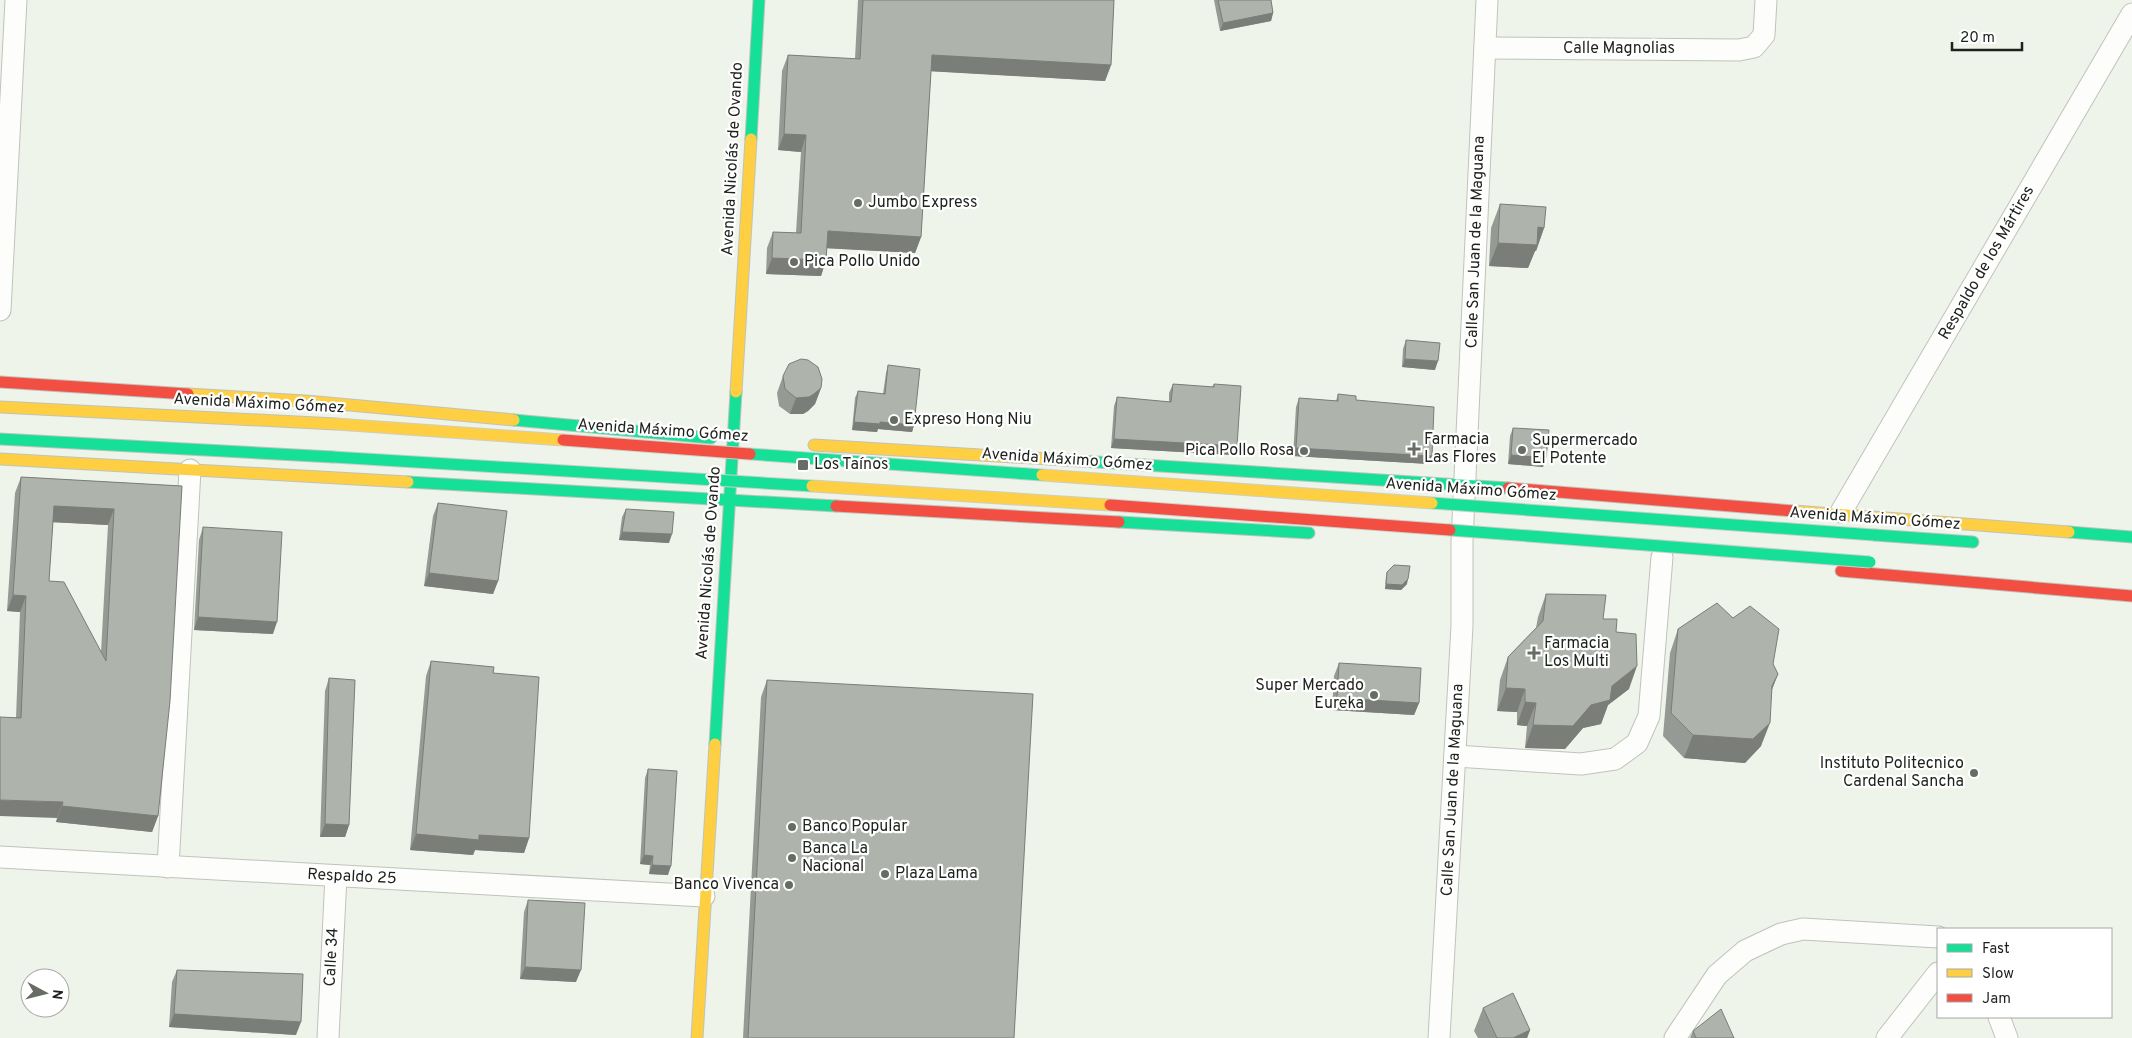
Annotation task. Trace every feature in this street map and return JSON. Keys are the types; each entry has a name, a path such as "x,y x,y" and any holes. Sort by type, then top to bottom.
{"main road":[{"name":"Avenida Nicolás de Ovando","path":"697,1038 728,500 739,441 759,0"},
{"path":"0,382 306,401 739,441"},
{"name":"Avenida Máximo Gómez","path":"0,406 336,424 1983,543"},
{"path":"0,439 333,457 1100,504 1870,562 2132,584"},
{"path":"803,444 1466,485 1841,512 2132,537"},
{"path":"0,459 1324,534"},
{"path":"1383,537 1662,557 2132,596"}],"street":[{"path":"0,310 16,0"},
{"name":"Calle San Juan de la Maguana","path":"1440,1038 1462,626 1462,542 1487,0"},
{"name":"Calle Magnolias","path":"1485,48 1739,50 1754,47 1764,35 1766,0"},
{"name":"Respaldo de los Mártires","path":"1841,512 2132,14"},
{"path":"168,866 190,470"},
{"path":"1455,756 1581,764 1615,759 1638,744 1649,716 1662,557"},
{"name":"Respaldo 25","path":"0,857 704,896"},
{"name":"Calle 34","path":"328,1038 336,876"},
{"path":"1675,1038 1717,975 1745,951 1781,934 1804,929 1937,937"},
{"path":"1887,1038 1937,974"},
{"path":"1999,1018 2007,1038"}],"building":[{"path":"863,0 1114,0 1111,65 932,55 921,237 828,231 826,260 772,258 773,232 801,233 806,135 784,134 788,55 860,59"},
{"path":"1218,0 1271,0 1273,13 1223,23"},
{"path":"1500,204 1546,207 1544,228 1538,227 1537,245 1498,243"},
{"path":"1406,340 1440,343 1438,361 1405,359"},
{"path":"801,359 808,360 818,367 822,379 821,388 809,397 796,398 785,389 783,376 789,364"},
{"path":"888,365 920,369 914,425 854,422 858,391 885,394"},
{"path":"1173,384 1214,387 1214,384 1241,386 1237,446 1114,439 1117,397 1171,402"},
{"path":"1338,394 1356,396 1356,400 1434,407 1432,456 1296,448 1299,398 1338,401"},
{"path":"1513,428 1549,430 1546,458 1511,455"},
{"path":"21,477 182,486 170,701 158,816 62,806 63,802 0,800 0,717 21,718 26,596 13,595","holes":["54,506 114,509 106,661 64,582 49,581"]},
{"path":"438,503 507,511 498,581 429,573"},
{"path":"626,509 674,512 672,534 622,532"},
{"path":"203,527 282,532 277,622 198,617"},
{"path":"1394,565 1410,566 1408,579 1402,585 1386,584 1387,572"},
{"path":"1546,594 1606,595 1603,619 1617,619 1616,632 1636,634 1637,666 1612,686 1610,700 1591,705 1573,726 1533,725 1536,703 1525,702 1525,689 1506,688 1508,657 1543,621"},
{"path":"1717,603 1733,618 1750,606 1779,629 1773,664 1778,674 1772,686 1770,723 1753,739 1693,735 1671,713 1678,629"},
{"path":"431,661 494,667 493,673 539,677 529,838 479,835 479,840 416,834"},
{"name":"Super Mercado Eureka","path":"1339,663 1421,668 1419,703 1337,698"},
{"path":"329,678 355,680 349,825 325,824"},
{"name":"Plaza Lama","path":"767,680 1033,694 1014,1038 748,1038"},
{"path":"648,769 677,771 671,866 652,865 653,856 644,855"},
{"path":"528,900 585,903 581,970 525,967"},
{"path":"177,970 303,974 301,1022 174,1014"},
{"path":"1513,993 1530,1030 1513,1038 1497,1038 1483,1008"},
{"path":"1721,1009 1734,1038 1696,1038 1693,1031"}],"traffic: fast":[{"path":"751,139 759,0"},
{"path":"715,744 736,392"},
{"path":"514,420 711,438"},
{"path":"0,439 333,457"},
{"path":"750,454 1042,475"},
{"path":"333,457 812,486"},
{"path":"1049,459 1508,488"},
{"path":"408,482 836,506"},
{"path":"1432,503 1874,535"},
{"path":"1119,522 1309,533"},
{"path":"1450,530 1870,562"},
{"path":"2069,532 2132,537"},
{"path":"1874,535 1973,542"}],"traffic: slow":[{"path":"736,392 751,139"},
{"path":"188,394 306,401 514,420"},
{"path":"0,407 336,424"},
{"path":"336,424 563,440"},
{"path":"814,445 1049,459"},
{"path":"0,459 408,482"},
{"path":"1042,475 1432,503"},
{"path":"812,486 1110,505"},
{"path":"1794,511 2069,532"},
{"path":"697,1038 715,744"}],"traffic: jam":[{"path":"0,382 188,394"},
{"path":"563,440 750,454"},
{"path":"1508,488 1794,511"},
{"path":"1110,505 1450,530"},
{"path":"836,506 1119,522"},
{"path":"1841,571 2132,596"}],"place":[{"name":"Jumbo Express","path":"858,203"},
{"name":"Pica Pollo Unido","path":"794,262"},
{"name":"Expreso Hong Niu","path":"894,420"},
{"name":"Farmacia Las Flores","path":"1414,449"},
{"name":"Supermercado El Potente","path":"1522,450"},
{"name":"Pica Pollo Rosa","path":"1304,451"},
{"name":"Los Taínos","path":"803,465"},
{"name":"Farmacia Los Multi","path":"1534,653"},
{"name":"Super Mercado Eureka","path":"1374,695"},
{"name":"Instituto Politecnico Cardenal Sancha","path":"1974,773"},
{"name":"Banco Popular","path":"792,827"},
{"name":"Banca La Nacional","path":"792,858"},
{"name":"Plaza Lama","path":"885,874"},
{"name":"Banco Vivenca","path":"789,885"}]}
